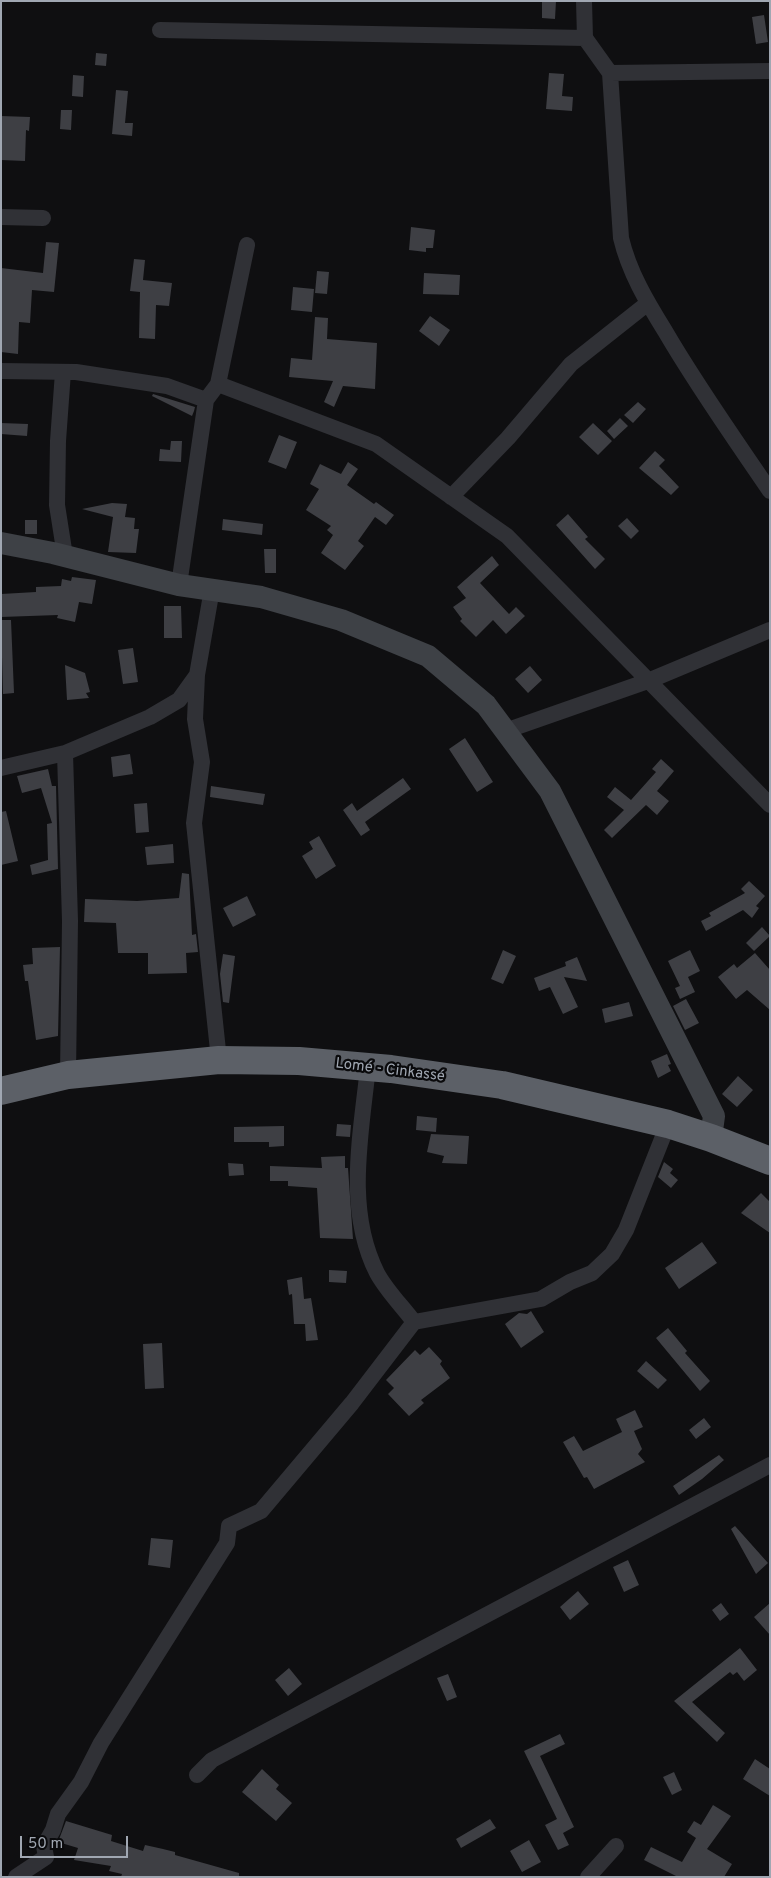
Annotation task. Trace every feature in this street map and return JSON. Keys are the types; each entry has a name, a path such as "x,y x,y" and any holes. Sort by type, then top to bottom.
{"highway":[{"name":"Lomé - Cinkassé","path":"1,1092 68,1075 219,1060 299,1061 368,1067 502,1085 668,1124 768,1158"}],"street":[{"path":"584,1 585,38 610,73 621,238 626,258 648,303 685,366 770,491"},
{"path":"160,30 585,38"},
{"path":"610,73 770,71"},
{"path":"1,217 43,218"},
{"path":"180,585 206,400 218,384 247,246"},
{"path":"452,497 508,438 571,364 648,303"},
{"path":"1,371 63,372 167,386 206,400"},
{"path":"63,372 57,505 65,556"},
{"path":"218,384 376,444 506,536 770,805"},
{"path":"1,543 65,556 180,585 261,597 341,620 428,656 486,705 550,791 714,1116 711,1138"},
{"path":"212,589 197,675 195,718 202,762 194,823 219,1060"},
{"path":"505,731 648,681 770,630"},
{"path":"1,768 65,753 150,716 179,700 197,675"},
{"path":"65,753 70,921 68,1075"},
{"path":"368,1067 357,1174 362,1237 378,1274 414,1322"},
{"path":"16,1877 46,1857 44,1846 53,1830 58,1814 80,1782 102,1743 227,1543 228,1526 261,1511 352,1402 414,1322 541,1299 592,1272 612,1254 626,1230 668,1124"},
{"path":"197,1775 212,1760 770,1465"},
{"path":"588,1877 616,1846"}],"building":[{"path":"542,1 556,1 555,19 542,18"},
{"path":"764,15 768,42 756,44 752,17"},
{"path":"96,53 107,54 106,66 95,65"},
{"path":"549,73 564,74 562,96 573,97 572,111 546,109"},
{"path":"73,75 84,76 83,97 72,96"},
{"path":"116,90 128,91 125,123 133,123 132,136 112,134"},
{"path":"61,110 72,110 71,130 60,129"},
{"path":"1,116 30,117 29,131 26,130 25,161 1,160"},
{"path":"411,227 435,230 433,248 426,248 426,252 409,250"},
{"path":"46,242 59,243 54,292 32,290 30,323 19,322 18,354 1,352 1,268 43,273"},
{"path":"134,259 145,260 143,280 172,283 169,306 156,305 155,339 139,338 140,292 130,291"},
{"path":"317,271 329,272 327,294 315,293"},
{"path":"424,273 460,275 459,295 423,294"},
{"path":"293,287 314,289 312,312 291,310"},
{"path":"430,316 450,330 439,346 419,331"},
{"path":"315,317 328,318 327,339 377,343 375,389 343,386 334,407 324,402 333,381 289,377 291,358 312,360"},
{"path":"153,394 195,407 192,416 152,396"},
{"path":"638,402 646,409 633,423 624,415"},
{"path":"620,418 628,426 614,439 607,431"},
{"path":"1,423 28,424 27,436 1,434"},
{"path":"593,423 612,441 598,455 579,437"},
{"path":"279,435 297,442 286,469 268,462"},
{"path":"171,441 182,441 181,462 159,461 160,449 170,450"},
{"path":"655,451 665,460 659,466 679,487 671,495 639,468"},
{"path":"348,462 358,469 347,485 394,515 386,525 375,517 358,541 364,546 345,570 321,553 333,535 327,530 331,526 306,510 319,489 310,484 320,464 341,474"},
{"path":"112,503 127,504 125,517 135,518 134,529 139,529 136,553 108,552 113,517 82,509"},
{"path":"568,514 588,537 585,539 605,559 595,569 556,525"},
{"path":"627,518 639,531 631,539 618,526"},
{"path":"223,519 263,524 262,535 222,530"},
{"path":"25,520 37,520 37,534 25,534"},
{"path":"264,549 276,549 276,573 265,573"},
{"path":"492,556 499,565 480,583 509,614 516,607 525,616 506,634 493,620 476,637 460,621 462,619 453,607 466,598 457,587"},
{"path":"72,577 96,580 92,604 79,602 75,622 57,618 58,615 1,617 1,594 36,592 36,587 61,586 62,579 71,581"},
{"path":"164,606 181,606 182,638 164,638"},
{"path":"1,620 11,620 14,693 3,694"},
{"path":"133,648 138,682 123,684 118,650"},
{"path":"65,665 85,673 90,692 86,693 89,698 67,700"},
{"path":"530,666 542,680 528,693 515,679"},
{"path":"465,738 493,782 477,792 449,749"},
{"path":"130,754 133,774 113,777 111,757"},
{"path":"661,759 674,771 657,791 669,801 657,815 646,805 612,838 604,830 624,810 607,797 615,787 631,800 656,772 652,769"},
{"path":"48,769 52,786 56,786 58,869 32,875 30,865 48,860 47,824 52,823 41,788 22,793 17,776"},
{"path":"403,778 411,789 365,822 370,830 361,836 343,810 352,803 357,811"},
{"path":"211,786 265,794 263,805 210,797"},
{"path":"147,803 149,832 136,833 134,804"},
{"path":"6,811 18,861 1,865 1,812"},
{"path":"319,836 336,866 316,879 302,856 313,849 309,842"},
{"path":"173,844 174,863 147,865 145,847"},
{"path":"182,873 189,874 192,935 196,934 198,952 186,953 187,973 148,974 148,953 118,953 116,923 84,922 85,899 137,901 179,898"},
{"path":"749,881 765,896 756,906 759,908 752,918 743,910 706,931 701,921 711,916 709,913 745,893 741,889"},
{"path":"247,896 256,915 233,927 223,908"},
{"path":"762,927 770,936 754,951 746,943"},
{"path":"60,947 58,1036 36,1040 28,981 25,981 23,965 33,964 32,948"},
{"path":"503,950 516,956 503,984 491,979"},
{"path":"690,950 700,971 688,977 695,992 680,999 675,988 680,986 668,961"},
{"path":"755,953 770,970 770,1010 747,990 736,999 718,977 734,964 737,968"},
{"path":"223,954 235,956 229,1003 223,1002 220,974"},
{"path":"577,957 587,981 564,977 578,1007 563,1014 550,987 539,991 534,978 566,966 565,962"},
{"path":"686,999 699,1023 685,1030 673,1006"},
{"path":"629,1002 633,1016 605,1023 602,1009"},
{"path":"667,1054 671,1064 668,1065 671,1071 658,1078 651,1061"},
{"path":"738,1076 753,1090 737,1107 722,1094"},
{"path":"417,1116 437,1118 436,1132 416,1130"},
{"path":"337,1124 351,1125 350,1137 336,1136"},
{"path":"284,1126 284,1146 269,1147 269,1142 234,1142 234,1127"},
{"path":"431,1134 469,1136 467,1164 442,1163 444,1156 427,1152"},
{"path":"345,1156 345,1168 348,1168 353,1239 320,1238 317,1188 288,1186 288,1181 270,1181 270,1166 322,1168 321,1157"},
{"path":"664,1162 673,1169 670,1173 678,1180 671,1188 658,1177"},
{"path":"228,1163 243,1164 244,1175 229,1176"},
{"path":"761,1193 770,1202 770,1233 741,1213"},
{"path":"702,1242 717,1263 679,1289 665,1268"},
{"path":"329,1270 347,1271 346,1283 329,1282"},
{"path":"302,1277 304,1299 311,1298 318,1340 306,1341 305,1324 294,1324 292,1294 289,1295 287,1280"},
{"path":"531,1311 544,1332 521,1348 505,1324 519,1313 527,1314"},
{"path":"668,1328 687,1351 685,1353 710,1381 700,1391 656,1338"},
{"path":"162,1343 164,1388 145,1389 143,1344"},
{"path":"429,1347 442,1361 440,1364 450,1378 421,1400 424,1403 409,1416 388,1394 394,1388 386,1380 415,1350 420,1355"},
{"path":"646,1361 667,1380 658,1389 637,1371"},
{"path":"635,1410 643,1427 634,1431 642,1449 638,1454 645,1462 594,1489 587,1477 584,1478 563,1442 574,1436 583,1451 622,1432 616,1419"},
{"path":"704,1418 711,1427 696,1439 689,1430"},
{"path":"719,1455 724,1460 679,1495 673,1486"},
{"path":"735,1526 768,1563 756,1574 731,1529"},
{"path":"151,1538 173,1540 170,1568 148,1565"},
{"path":"628,1560 639,1585 624,1592 613,1567"},
{"path":"578,1591 589,1604 570,1620 560,1607"},
{"path":"721,1603 729,1614 720,1621 712,1610"},
{"path":"770,1603 770,1635 754,1617"},
{"path":"740,1648 757,1670 744,1681 737,1672 733,1675 730,1672 692,1702 725,1733 717,1742 674,1701"},
{"path":"289,1668 302,1684 288,1696 275,1680"},
{"path":"448,1674 457,1697 447,1701 437,1678"},
{"path":"560,1734 565,1744 540,1756 574,1827 563,1833 569,1845 558,1850 545,1825 557,1819 524,1751"},
{"path":"755,1759 770,1769 770,1796 743,1779"},
{"path":"262,1769 279,1785 276,1789 292,1803 276,1821 242,1792"},
{"path":"674,1772 682,1790 672,1795 663,1777"},
{"path":"713,1805 731,1816 707,1849 732,1864 724,1877 678,1877 644,1860 651,1847 682,1862 696,1838 687,1832 694,1821 701,1825"},
{"path":"490,1819 496,1828 461,1848 456,1839"},
{"path":"66,1821 112,1835 111,1841 143,1851 145,1845 175,1852 175,1855 239,1873 239,1877 121,1877 122,1874 109,1871 111,1866 74,1860 78,1848 58,1842"},
{"path":"529,1840 541,1862 522,1872 510,1851"}]}
